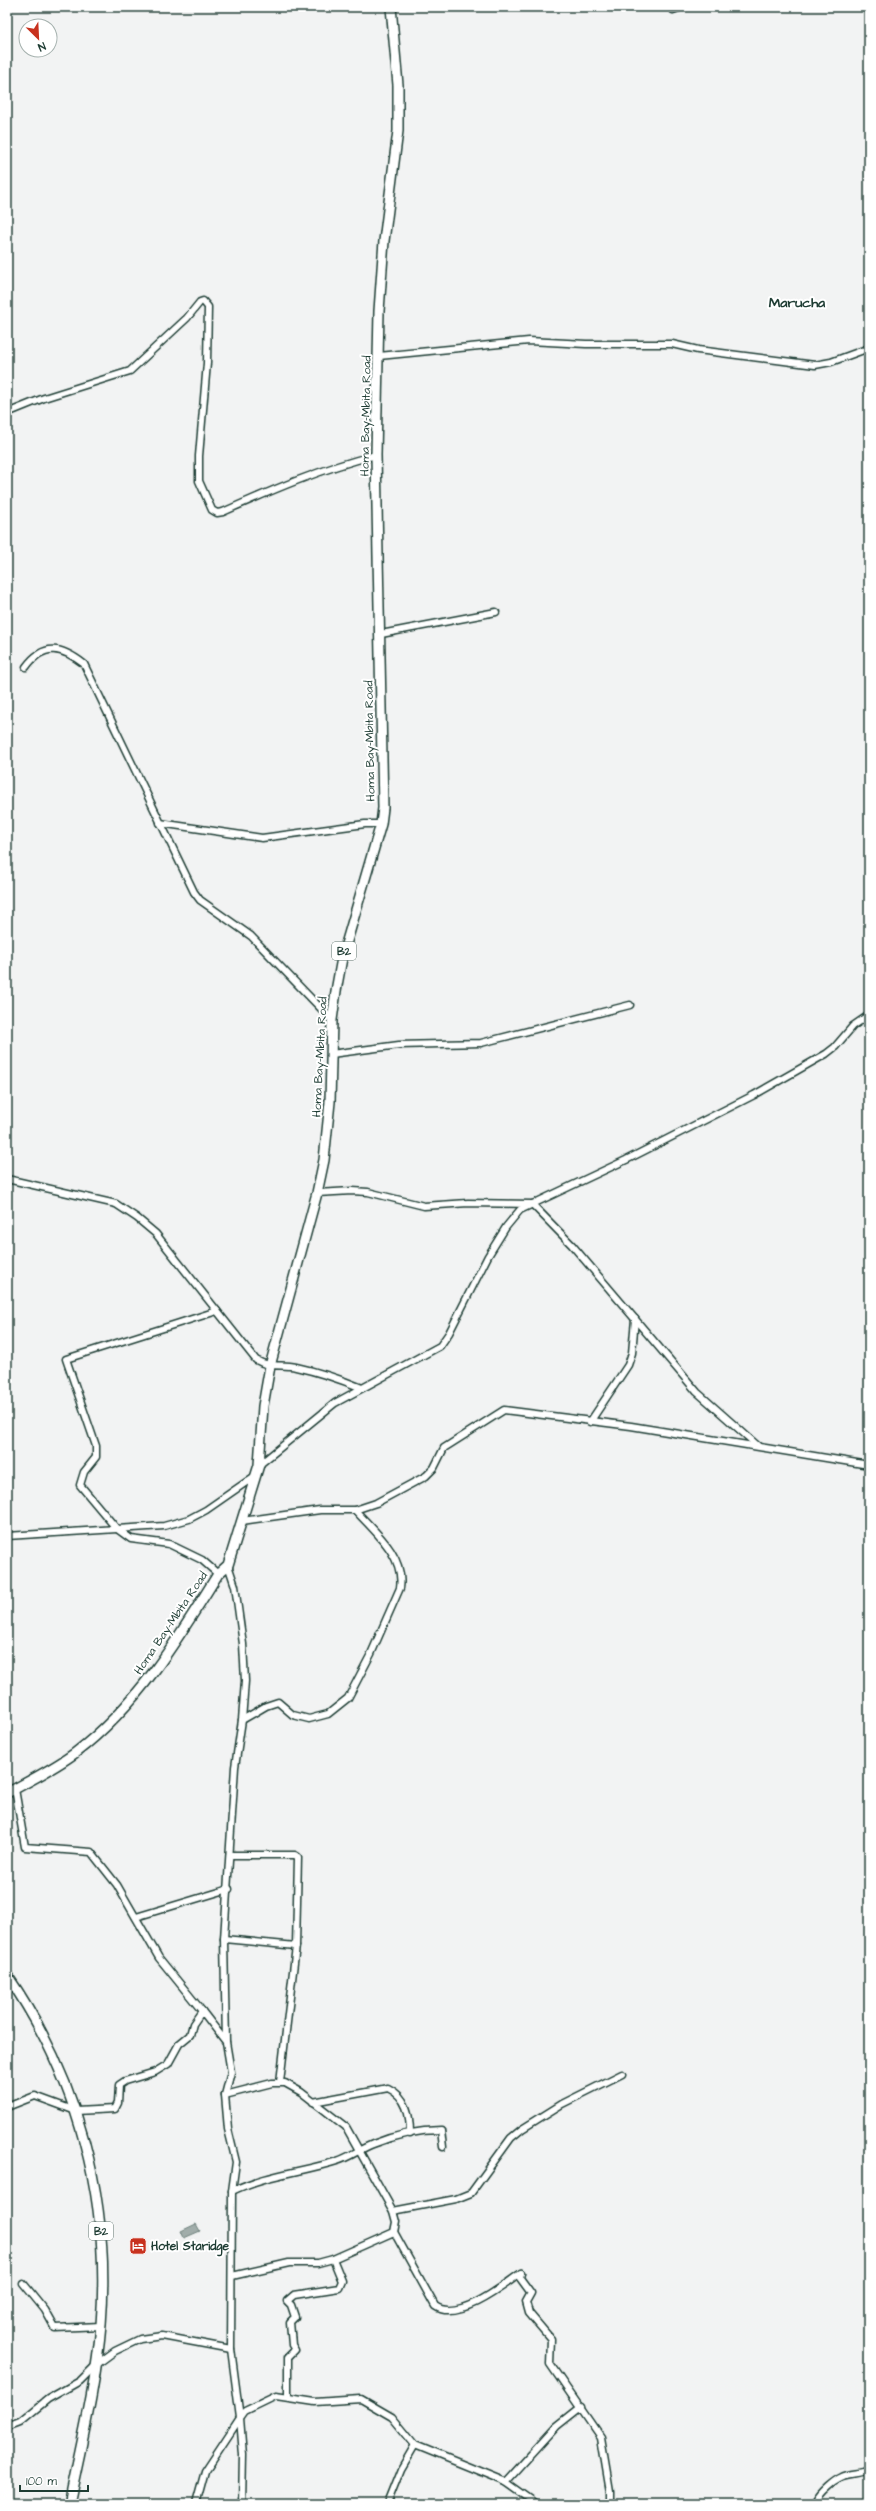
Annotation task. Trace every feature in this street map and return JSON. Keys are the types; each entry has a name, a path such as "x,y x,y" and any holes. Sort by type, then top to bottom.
{"highway":[{"name":"Homa Bay-Mbita Road","path":"11,1791 74,1754 118,1716 160,1662 218,1574 228,1565 259,1465 263,1406 270,1366 317,1193 324,1160 330,1110 332,1020 342,958 381,824 383,762 376,455 384,241 398,131 398,85 391,7"},
{"name":"B2","path":"7,1975 40,2027 76,2111 93,2173 98,2205 103,2268 101,2326 96,2365 69,2504"}],"street":[{"path":"669,7 673,10 682,7"},
{"path":"7,413 44,398 130,371 142,362 187,318 200,302 203,302 208,307 207,363 199,456 199,481 212,510 217,513 222,512 271,490 352,461 376,455"},
{"path":"379,356 529,341 586,344 672,344 698,350 815,364 832,362 869,348"},
{"path":"381,634 496,612"},
{"path":"26,667 32,658 54,649 69,652 84,664 194,892 200,900 251,936 332,1020"},
{"path":"160,823 262,838 359,824 381,824"},
{"path":"331,1054 399,1045 481,1043 630,1005"},
{"path":"259,1465 335,1403 440,1346 449,1333 488,1256 506,1227 520,1210 626,1160 754,1095 826,1054 835,1047 853,1026 869,1016"},
{"path":"7,1179 67,1191 116,1204 127,1210 156,1234 256,1360 270,1366 294,1366 333,1377 362,1388"},
{"path":"317,1193 352,1191 368,1192 424,1206 468,1203 532,1204 572,1245 697,1392 758,1446"},
{"path":"217,1311 66,1358 96,1446 96,1457 84,1472 80,1485 116,1528 131,1538 170,1544 188,1553 218,1574"},
{"path":"590,1422 628,1365 632,1353 634,1319"},
{"path":"242,1521 320,1510 355,1510 376,1503 426,1476 434,1468 444,1448 504,1410 758,1446 869,1465"},
{"path":"7,1536 164,1526 189,1519 206,1510 255,1476"},
{"path":"242,1720 266,1706 278,1702 292,1715 309,1719 328,1714 348,1698 374,1648 400,1588 402,1578 400,1566 387,1546 355,1510"},
{"path":"228,1565 234,1586 243,1644 245,1681 242,1720 235,1767 229,1889 224,1939 226,2042 231,2072 224,2095 228,2129 236,2162 232,2191 231,2349 235,2397 240,2418 242,2504"},
{"path":"11,1791 25,1847 91,1852 117,1885 159,1958 226,2042"},
{"path":"231,1855 295,1855 298,1857 296,1946 280,2082"},
{"path":"136,1917 229,1889"},
{"path":"224,1939 296,1946"},
{"path":"7,2107 35,2096 76,2111 114,2109 118,2103 117,2089 121,2083 155,2072 168,2064 179,2044 190,2035 193,2024 202,2010"},
{"path":"393,2211 456,2199 471,2192 511,2138 522,2129 562,2104 622,2074"},
{"path":"224,2095 280,2082 290,2084 346,2127 393,2211 396,2222 394,2232 434,2306 445,2312 454,2311 481,2299 521,2273 520,2278 531,2293 526,2302 529,2313 551,2339 550,2364 601,2438 610,2492 610,2504"},
{"path":"313,2102 388,2088 404,2100 410,2116 410,2134"},
{"path":"232,2191 250,2182 318,2167 343,2159 384,2140 410,2134 441,2130 443,2147"},
{"path":"232,2276 289,2263 318,2263 333,2259 394,2232"},
{"path":"288,2397 288,2356 295,2350 292,2345 290,2322 295,2317 291,2305 287,2301 294,2295 339,2288 342,2281 333,2259"},
{"path":"23,2283 45,2310 55,2328 101,2326"},
{"path":"7,2427 20,2422 48,2399 80,2381 96,2365 116,2351 140,2340 162,2336 231,2349"},
{"path":"196,2504 205,2471 245,2411 276,2396 315,2402 361,2399 392,2417 415,2444 506,2482 537,2504"},
{"path":"506,2482 557,2426 581,2407"},
{"path":"387,2504 401,2469 415,2444"},
{"path":"815,2500 822,2491 840,2477 869,2470"}],"shaded area":[{"path":"196,2224 200,2231 184,2238 181,2231"}],"place":[{"name":"Hotel Staridge","path":"138,2246"}],"district":[{"name":"Marucha","path":"797,303"}]}
